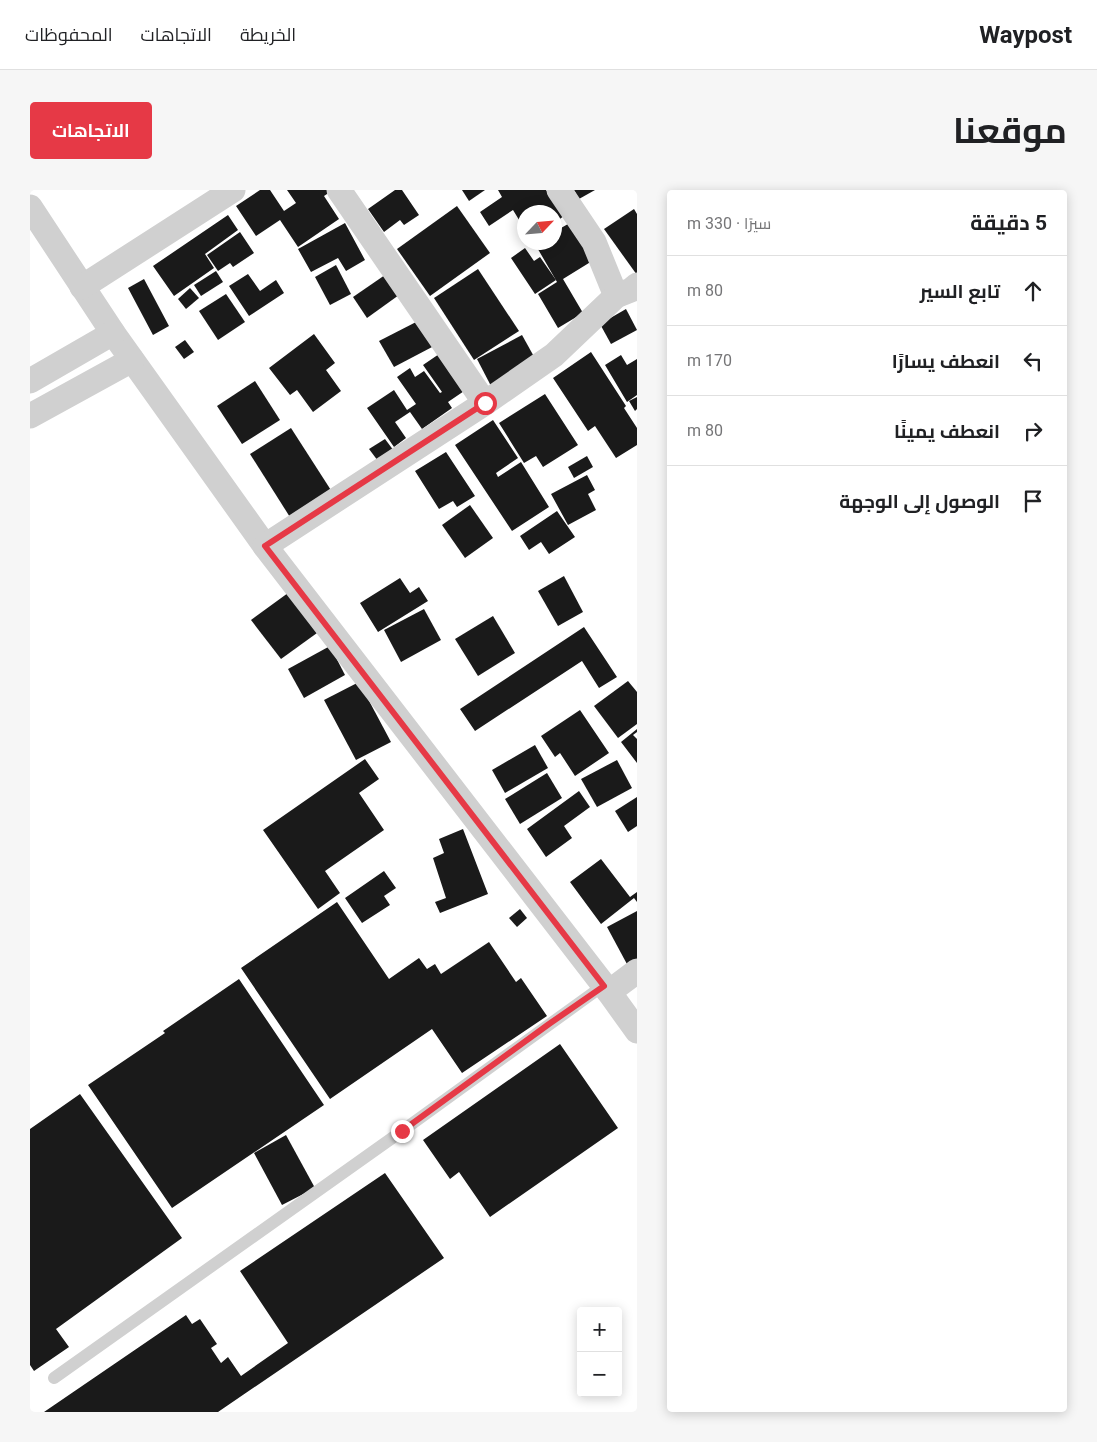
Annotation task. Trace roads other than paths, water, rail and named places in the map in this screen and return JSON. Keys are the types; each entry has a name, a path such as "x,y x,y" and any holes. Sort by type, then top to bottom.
{"street":[{"path":"82,287 233,190"},
{"path":"339,190 485,403"},
{"path":"265,546 485,403 554,355 630,293 559,190"},
{"path":"30,207 113,333 265,546 637,1030"},
{"path":"30,381 113,333"},
{"path":"30,416 132,360"},
{"path":"606,989 637,970"}],"lane":[{"path":"54,1378 394,1137 549,1024 606,989"}]}
